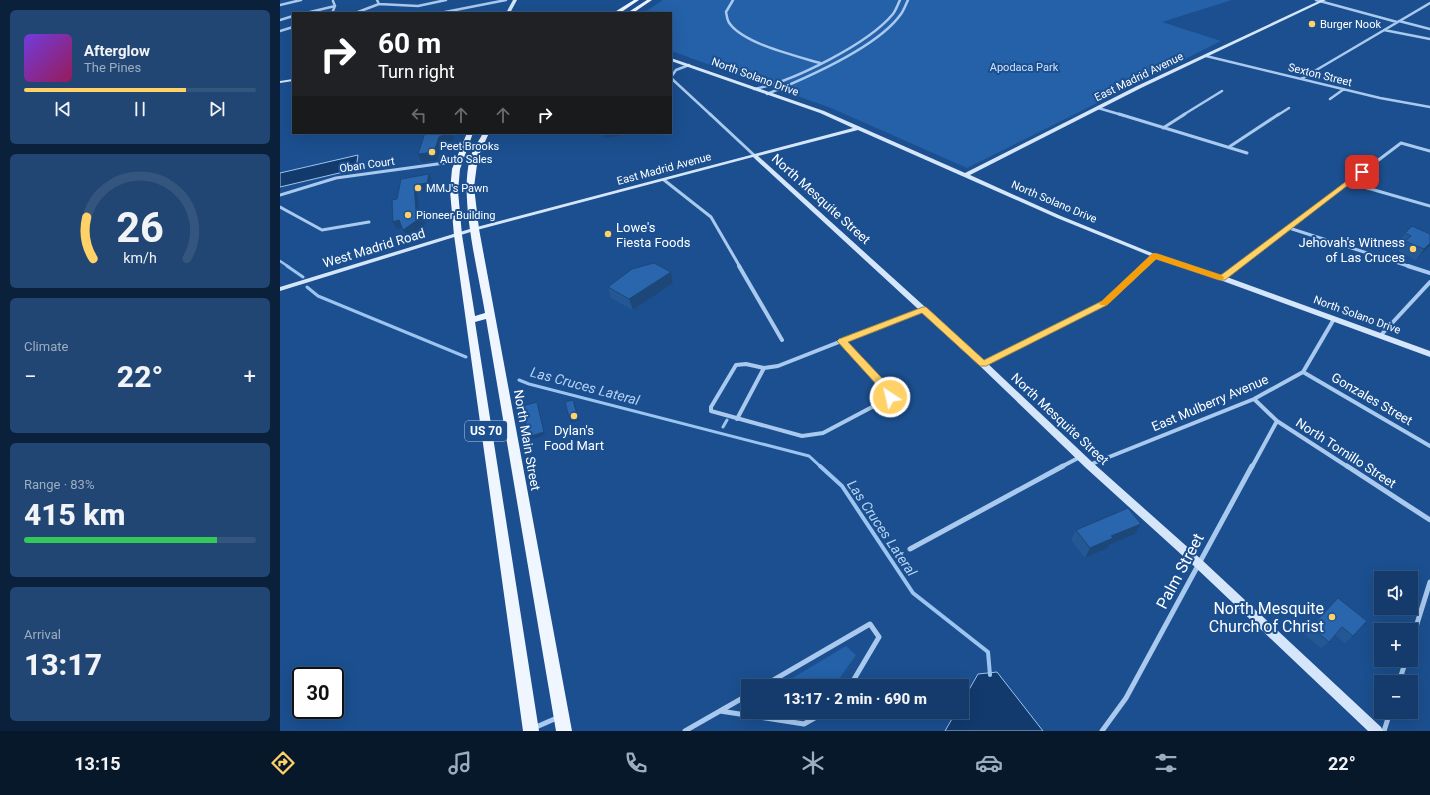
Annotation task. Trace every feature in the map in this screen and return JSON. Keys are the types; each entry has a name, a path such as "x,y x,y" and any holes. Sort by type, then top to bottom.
{"main road":[{"path":"618,12 637,0"},
{"path":"632,12 650,0"},
{"name":"US 70","path":"470,134 456,169 454,191 458,235 530,731"},
{"name":"North Main Street","path":"486,134 474,157 470,188 475,229 564,731"},
{"path":"459,161 474,157"},
{"path":"470,320 490,315"}],"street":[{"path":"280,5 301,0"},
{"path":"377,0 379,4"},
{"path":"358,12 379,4 418,6 446,0"},
{"path":"445,12 506,0"},
{"path":"509,12 515,0"},
{"path":"733,0 728,4 725,13 728,22 735,31 760,43 828,65"},
{"path":"752,89 775,84 820,62 873,33 895,11 900,0"},
{"path":"766,94 797,81 878,37 896,21 907,6 908,0"},
{"path":"332,12 335,6 334,1"},
{"path":"1320,1 1430,29"},
{"name":"East Madrid Avenue","path":"964,176 1098,108 1320,1"},
{"path":"1301,79 1430,3"},
{"path":"310,12 335,6"},
{"path":"512,8 515,12"},
{"path":"280,20 292,16"},
{"path":"888,19 896,21"},
{"path":"280,31 292,27"},
{"path":"1384,30 1430,39"},
{"name":"Sexton Street","path":"1206,56 1380,98 1430,107"},
{"name":"North Solano Drive","path":"672,59 766,94 822,112 964,176 1155,256 1222,278 1430,354"},
{"name":"North Mesquite Street","path":"672,74 676,70 689,65"},
{"name":"North Mesquite Street","path":"672,79 983,364 1080,457 1198,563 1377,731"},
{"path":"280,82 292,80"},
{"path":"1330,99 1344,89"},
{"path":"1162,128 1222,91"},
{"path":"1098,108 1247,153"},
{"path":"1228,147 1289,108"},
{"name":"East Madrid Avenue","path":"475,229 858,128"},
{"path":"1222,278 1400,143 1430,151"},
{"name":"Oban Court","path":"280,194 336,178 459,161"},
{"path":"664,180 711,216 782,340"},
{"path":"1350,181 1357,185 1430,206"},
{"path":"280,207 322,230 369,222"},
{"path":"1289,228 1430,274"},
{"name":"West Madrid Road","path":"280,290 475,229"},
{"path":"983,364 1104,303 1155,256"},
{"path":"1381,335 1430,282"},
{"path":"842,341 891,394 887,400 823,433 802,436 714,414 711,411 710,408 736,366 746,364 764,368 778,366 923,309"},
{"path":"1303,372 1334,319"},
{"path":"737,419 764,368"},
{"name":"East Mulberry Avenue","path":"1089,465 1254,399 1303,372"},
{"name":"Gonzales Street","path":"1303,372 1430,446"},
{"name":"North Tornillo Street","path":"1254,399 1277,421 1430,520"},
{"name":"Palm Street","path":"1102,731 1126,698 1198,563 1277,421"},
{"path":"910,549 1080,457"},
{"path":"1417,623 1430,582"},
{"path":"775,679 870,624 879,637 854,679"},
{"path":"685,731 741,699"},
{"path":"720,711 741,714"},
{"path":"530,731 561,716"},
{"path":"772,719 804,724 813,719"},
{"path":"1384,731 1388,719"}],"green space":[{"name":"Apodaca Park","path":"663,0 1232,0 1162,22 1221,41 967,168 831,108 672,51 672,12 645,12"},
{"path":"846,646 856,655 839,679 791,679"}],"shaded area":[{"path":"358,155 356,169 280,187 280,173"},
{"path":"997,672 1043,731 945,731 952,719 969,719 969,690 978,674"}],"building":[{"path":"425,134 445,134 439,137 434,152 418,154"},
{"path":"429,174 427,183 414,185 416,211 422,217 403,230 399,220 393,222 392,200 397,199 401,179"},
{"path":"1412,226 1430,234 1430,243 1424,249 1405,241 1411,236 1405,233"},
{"path":"654,263 671,272 629,299 608,287 632,269"},
{"path":"573,400 577,414 569,417 565,402"},
{"path":"537,402 544,432 528,437 523,406"},
{"path":"1128,508 1141,524 1111,536 1113,538 1090,548 1076,530"},
{"name":"North Mesquite Church of Christ","path":"1338,598 1367,621 1353,636 1342,627 1329,642 1311,627"}],"waterway":[{"name":"Las Cruces Lateral","path":"280,261 289,267"},
{"name":"Las Cruces Lateral","path":"287,266 303,277"},
{"name":"Las Cruces Lateral","path":"307,287 318,296 466,357"},
{"name":"Las Cruces Lateral","path":"519,380 529,384 809,456 821,467"},
{"path":"723,427 727,420"},
{"name":"Las Cruces Lateral","path":"820,466 842,486 913,593 988,652 990,675"}],"slow traffic":[{"path":"1104,304 1155,256 1220,278"}],"place":[{"name":"Burger Nook","path":"1312,24"},
{"name":"Peet Brooks Auto Sales","path":"432,152"},
{"name":"MMJ's Pawn","path":"418,188"},
{"name":"Pioneer Building","path":"408,215"},
{"name":"Lowe's Fiesta Foods","path":"608,234"},
{"name":"Jehovah's Witness of Las Cruces","path":"1413,249"},
{"name":"Dylan's Food Mart","path":"574,416"},
{"name":"North Mesquite Church of Christ","path":"1332,617"}],"route":[{"path":"890,397 891,394 842,341 923,309 983,364 1104,303 1155,256 1222,278 1362,172"}]}
